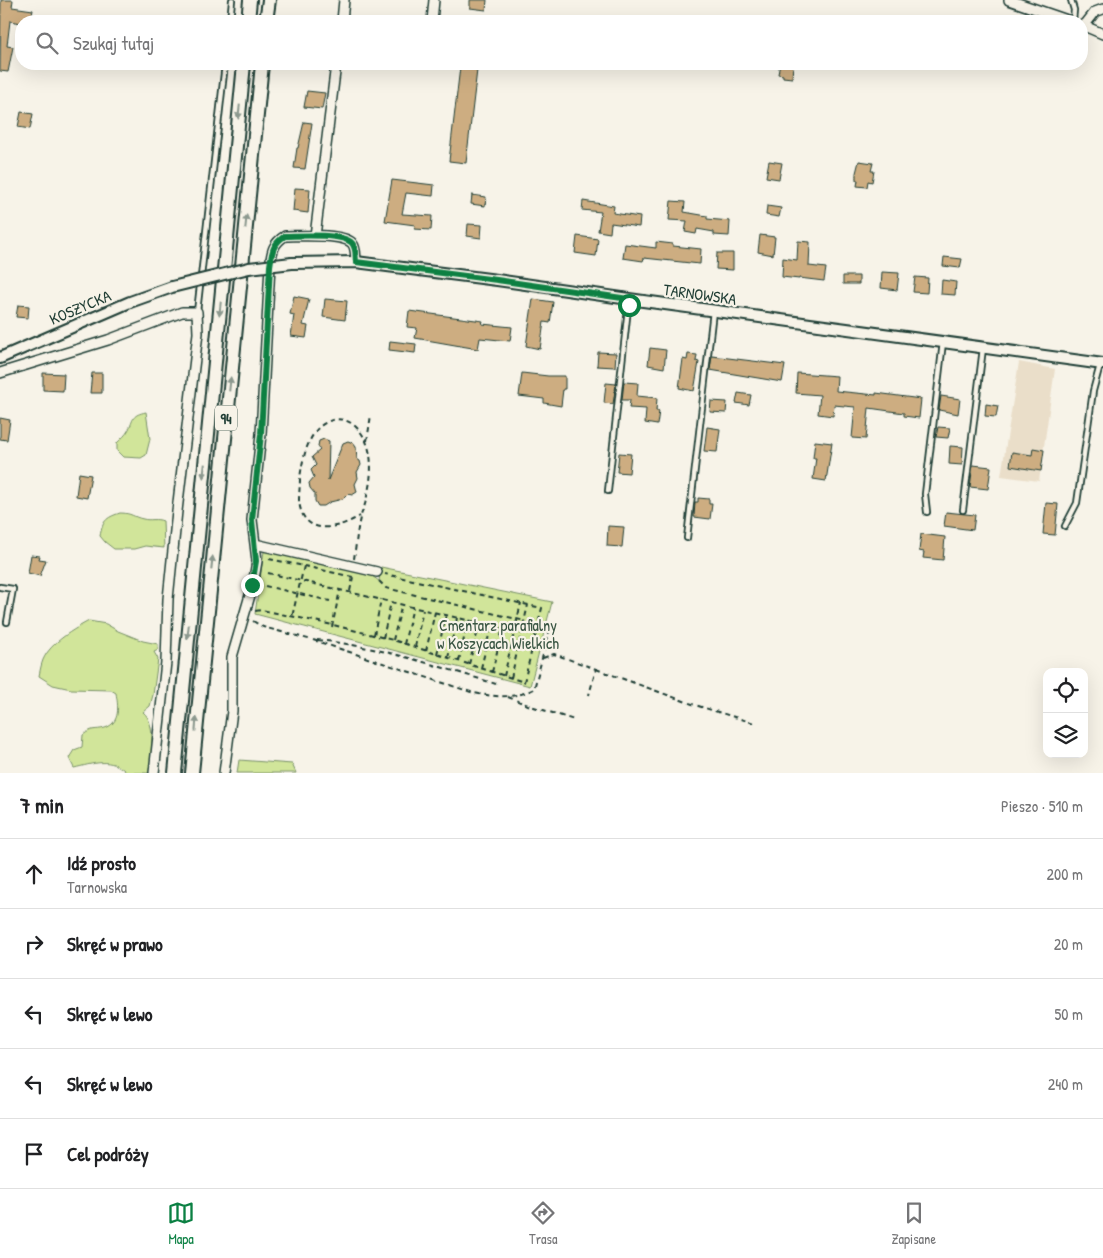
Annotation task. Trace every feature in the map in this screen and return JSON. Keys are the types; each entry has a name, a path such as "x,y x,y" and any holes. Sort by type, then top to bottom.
{"main road":[{"path":"249,15 250,0"},
{"path":"267,15 269,0"},
{"name":"94","path":"175,773 243,70"},
{"name":"94","path":"192,773 261,70"}],"street":[{"path":"343,15 344,0"},
{"path":"433,15 434,0"},
{"path":"1009,0 1054,15"},
{"path":"1088,20 1095,12 1103,9"},
{"path":"1088,27 1103,34"},
{"path":"315,236 335,70"},
{"path":"224,773 232,711 232,657 250,611 256,561 256,544 252,520 261,434 272,248 278,240 285,236 344,238 352,244 356,251 356,262"},
{"name":"TARNOWSKA","path":"292,263 356,262 1102,363"},
{"name":"KOSZYCKA","path":"0,358 130,302 172,287 249,268 292,263"},
{"path":"0,373 108,340 182,312 197,312 198,333 168,599 166,662 154,773"},
{"path":"256,544 353,569 379,573"}],"lane":[{"path":"231,15 232,0"},
{"path":"1071,0 1074,10 1073,15"},
{"path":"197,312 224,70"},
{"path":"608,491 629,299"},
{"path":"686,538 713,310"},
{"path":"927,512 924,494 943,342"},
{"path":"963,510 983,348"},
{"path":"1064,526 1078,503 1093,391 1102,363"},
{"path":"0,587 13,589 7,622"}],"path":[{"path":"350,591 360,516 366,500 370,476 370,458 367,441 371,415"},
{"path":"360,516 345,525 331,527 314,526 306,521 299,502 301,468 312,435 319,427 328,422 338,419 352,423 360,430 367,441"},
{"path":"269,559 352,577"},
{"path":"292,617 304,566"},
{"path":"366,570 386,588 525,621"},
{"path":"268,573 522,633"},
{"path":"379,573 542,608 524,682 374,635 262,610 250,611 248,617 255,623 474,693 494,697 507,696 534,689 550,628"},
{"path":"265,586 330,601"},
{"path":"333,626 340,589"},
{"path":"374,635 381,599"},
{"path":"383,638 391,602"},
{"path":"504,676 521,603"},
{"path":"393,640 402,604"},
{"path":"512,678 528,605"},
{"path":"404,644 413,607"},
{"path":"415,647 424,610"},
{"path":"426,650 435,612"},
{"path":"437,654 446,615"},
{"path":"448,658 457,618"},
{"path":"459,661 468,620"},
{"path":"469,664 480,623"},
{"path":"481,668 491,626"},
{"path":"492,672 503,628"},
{"path":"313,640 342,643 388,652 496,684"},
{"path":"543,658 554,654 695,705 754,723"},
{"path":"588,695 596,668"},
{"path":"507,696 574,720"}],"shaded area":[{"path":"1019,362 1055,369 1039,481 1001,476"}],"green space":[{"path":"146,412 150,439 146,455 141,458 123,457 117,451 117,443 128,431 134,417"},
{"path":"120,513 146,520 163,521 164,548 145,546 134,549 114,549 105,542 100,536 104,523"},
{"name":"Cmentarz parafialny w Koszycach Wielkich","path":"264,551 372,576 379,581 381,567 552,602 530,686 255,614"},
{"path":"89,621 106,624 143,641 158,644 158,650 154,652 158,659 153,695 150,706 143,712 147,717 152,732 149,773 127,773 115,764 108,763 95,763 74,768 69,758 74,750 82,747 83,735 92,730 110,726 114,722 117,713 116,693 111,690 71,689 53,685 39,676 43,660 51,648 70,632"},
{"path":"239,760 292,764 296,773 237,773"}],"building":[{"path":"1,0 13,0 12,7 33,10 32,15 15,15 15,22 10,21 7,46 13,47 8,72 0,71"},
{"path":"470,0 487,0 486,10 470,8"},
{"path":"460,70 477,70 466,163 449,161"},
{"path":"779,70 793,70 792,78 783,77 783,75 778,74"},
{"path":"307,91 325,93 322,109 304,107"},
{"path":"21,112 33,114 30,129 18,127"},
{"path":"304,122 312,123 305,169 294,168 297,148"},
{"path":"769,161 782,163 779,179 766,177"},
{"path":"859,161 873,163 871,171 874,171 872,182 868,181 867,187 857,186 856,173"},
{"path":"392,180 434,185 433,196 406,193 402,214 432,216 431,230 414,229 415,225 385,221"},
{"path":"295,188 310,189 308,213 293,211"},
{"path":"472,195 486,197 485,206 471,204"},
{"path":"583,201 614,206 613,213 640,217 639,227 611,223 610,233 598,231 601,212 582,210"},
{"path":"671,201 685,202 684,212 707,216 707,219 730,221 729,236 714,235 714,232 697,229 696,234 685,232 687,221 669,220"},
{"path":"767,206 781,208 779,217 766,215"},
{"path":"468,224 482,225 481,238 467,236"},
{"path":"760,235 775,237 773,255 758,252"},
{"path":"577,236 598,239 596,256 575,253"},
{"path":"798,241 810,242 809,266 826,268 824,281 782,277 783,258 797,260"},
{"path":"656,242 701,249 700,264 644,258 643,261 623,258 625,244 656,248"},
{"path":"717,253 733,253 733,270 716,269"},
{"path":"944,257 962,259 960,268 943,266"},
{"path":"882,272 899,273 897,290 881,288"},
{"path":"843,276 859,276 859,284 843,284"},
{"path":"915,277 928,278 927,293 913,292"},
{"path":"942,280 956,282 955,295 941,294"},
{"path":"294,296 309,299 303,325 308,326 306,338 291,336 294,315 290,314"},
{"path":"325,299 347,301 345,320 323,317"},
{"path":"533,299 553,302 550,323 544,322 540,349 526,346"},
{"path":"18,305 29,306 28,318 16,317"},
{"path":"409,311 483,321 482,324 512,327 510,341 480,338 478,349 415,338 417,328 407,327"},
{"path":"390,341 416,344 415,353 389,350"},
{"path":"650,348 666,350 664,368 648,365"},
{"path":"598,352 616,353 615,367 597,366"},
{"path":"688,354 697,355 696,361 699,362 694,391 679,388 683,359 687,360"},
{"path":"712,356 785,365 782,382 710,370"},
{"path":"43,373 64,374 63,391 43,390"},
{"path":"92,373 102,373 102,393 90,393"},
{"path":"522,373 565,376 565,389 563,389 561,406 544,403 544,399 519,396"},
{"path":"797,373 837,376 836,391 876,395 876,393 921,399 919,418 904,416 904,413 869,408 866,439 852,438 855,407 834,405 833,416 818,414 820,395 796,393"},
{"path":"624,382 638,383 637,396 657,398 656,411 659,411 657,425 645,423 646,409 629,408 630,400 622,400"},
{"path":"606,383 616,384 613,404 604,403"},
{"path":"738,393 751,395 749,405 736,403"},
{"path":"941,396 960,399 958,414 939,410"},
{"path":"711,401 727,402 726,413 710,412"},
{"path":"986,404 998,406 996,417 985,416"},
{"path":"0,418 10,420 7,440 0,439"},
{"path":"707,427 720,429 717,452 704,451"},
{"path":"938,427 950,428 948,438 936,437"},
{"path":"324,439 329,441 328,480 343,443 348,441 353,443 356,447 357,459 361,465 357,472 358,478 355,484 357,492 352,495 348,494 343,499 330,502 324,506 318,506 315,501 315,494 310,488 309,483 314,477 311,470 316,465 312,457 320,450 318,446 319,441"},
{"path":"815,441 832,443 826,481 813,479 816,458 813,458"},
{"path":"950,446 963,447 962,465 949,464"},
{"path":"1033,448 1044,450 1041,471 1010,466 1012,452 1032,455"},
{"path":"619,453 631,454 629,473 617,472"},
{"path":"973,465 991,467 988,489 970,487"},
{"path":"79,473 91,475 87,498 76,496"},
{"path":"698,498 709,499 709,504 712,504 710,519 694,517 695,502 698,502"},
{"path":"1046,503 1058,504 1055,535 1043,534"},
{"path":"946,512 975,515 973,530 944,526"},
{"path":"608,526 624,527 622,547 607,546"},
{"path":"921,534 945,537 943,560 923,558 924,552 919,551"},
{"path":"31,555 40,556 39,559 46,560 40,576 28,573"}],"route":[{"path":"252,585 256,561 256,544 252,520 261,434 270,266 272,248 278,240 285,236 344,238 352,244 356,251 356,262 629,299 629,305"}]}
